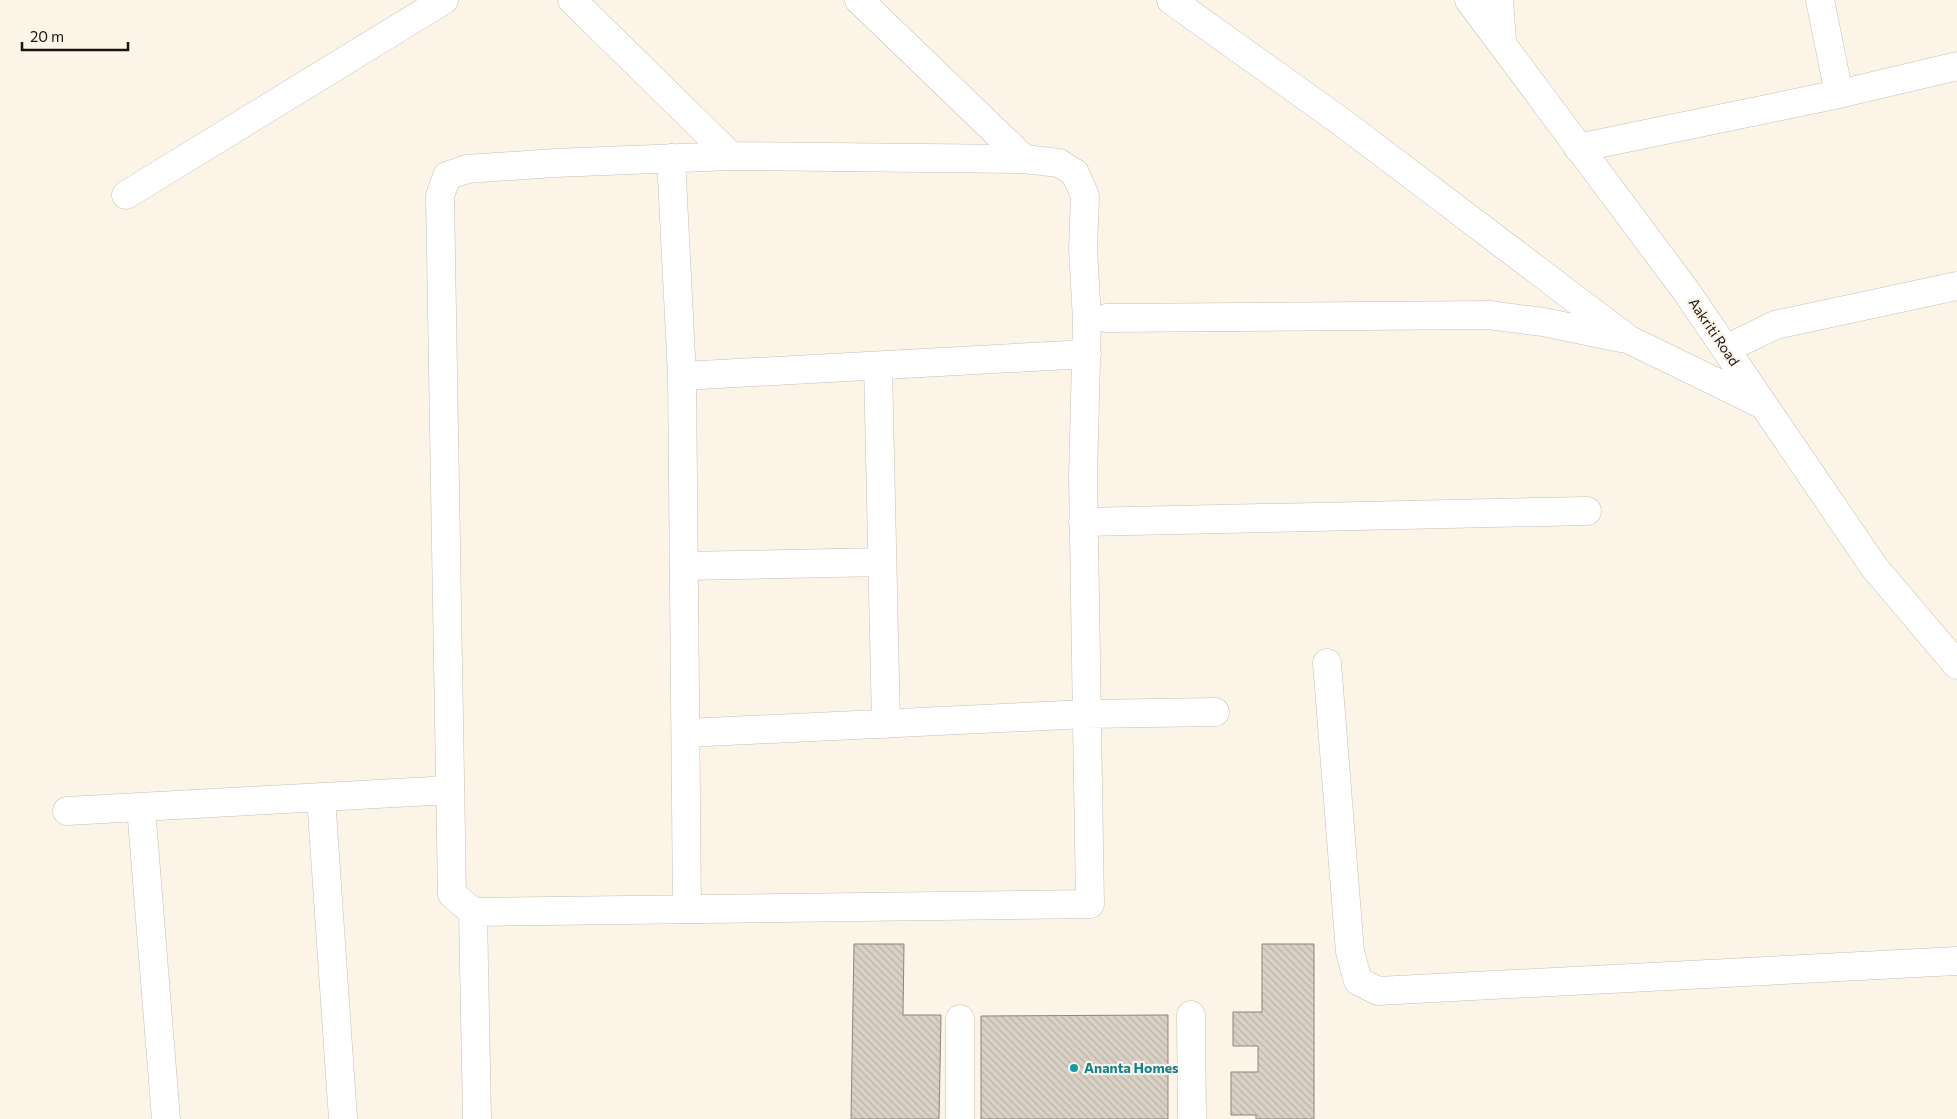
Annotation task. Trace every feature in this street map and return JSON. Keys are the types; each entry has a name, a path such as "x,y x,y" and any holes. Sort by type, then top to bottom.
{"street":[{"path":"126,196 444,0"},
{"path":"572,0 731,156"},
{"path":"859,0 1024,159"},
{"path":"1171,0 1343,123 1628,340 1764,405"},
{"name":"Aakriti Road","path":"1469,0 1686,291 1874,567 1957,665"},
{"path":"1499,0 1502,42"},
{"path":"1820,0 1839,94"},
{"path":"1578,148 1839,94 1957,66"},
{"path":"731,156 1024,159 1059,163 1075,173 1086,196 1083,248 1088,320 1084,522 1090,904 473,912 452,894 440,196 447,176 467,170 555,163 731,156"},
{"path":"671,158 682,376 687,909"},
{"path":"1726,349 1775,325 1957,286"},
{"path":"1107,318 1489,315 1543,322 1628,340"},
{"path":"682,376 1087,354"},
{"path":"878,366 886,724"},
{"path":"1084,522 1587,511"},
{"path":"684,566 882,562"},
{"path":"1327,663 1350,952 1358,981 1378,991 1957,961"},
{"path":"686,733 1087,714 1215,712"},
{"path":"67,811 450,790"},
{"path":"321,797 343,1119"},
{"path":"141,807 166,1119"},
{"path":"473,912 477,1119"},
{"path":"1191,1015 1192,1119"},
{"path":"960,1019 960,1119"}],"building":[{"path":"854,944 904,944 903,1015 941,1015 939,1119 851,1119"},
{"path":"1262,944 1314,944 1314,1119 1256,1119 1256,1115 1231,1115 1231,1072 1258,1072 1258,1046 1233,1046 1233,1012 1262,1012"},
{"name":"Ananta Homes","path":"1168,1015 1168,1119 981,1119 981,1016"}],"place":[{"name":"Ananta Homes","path":"1074,1068"}]}
